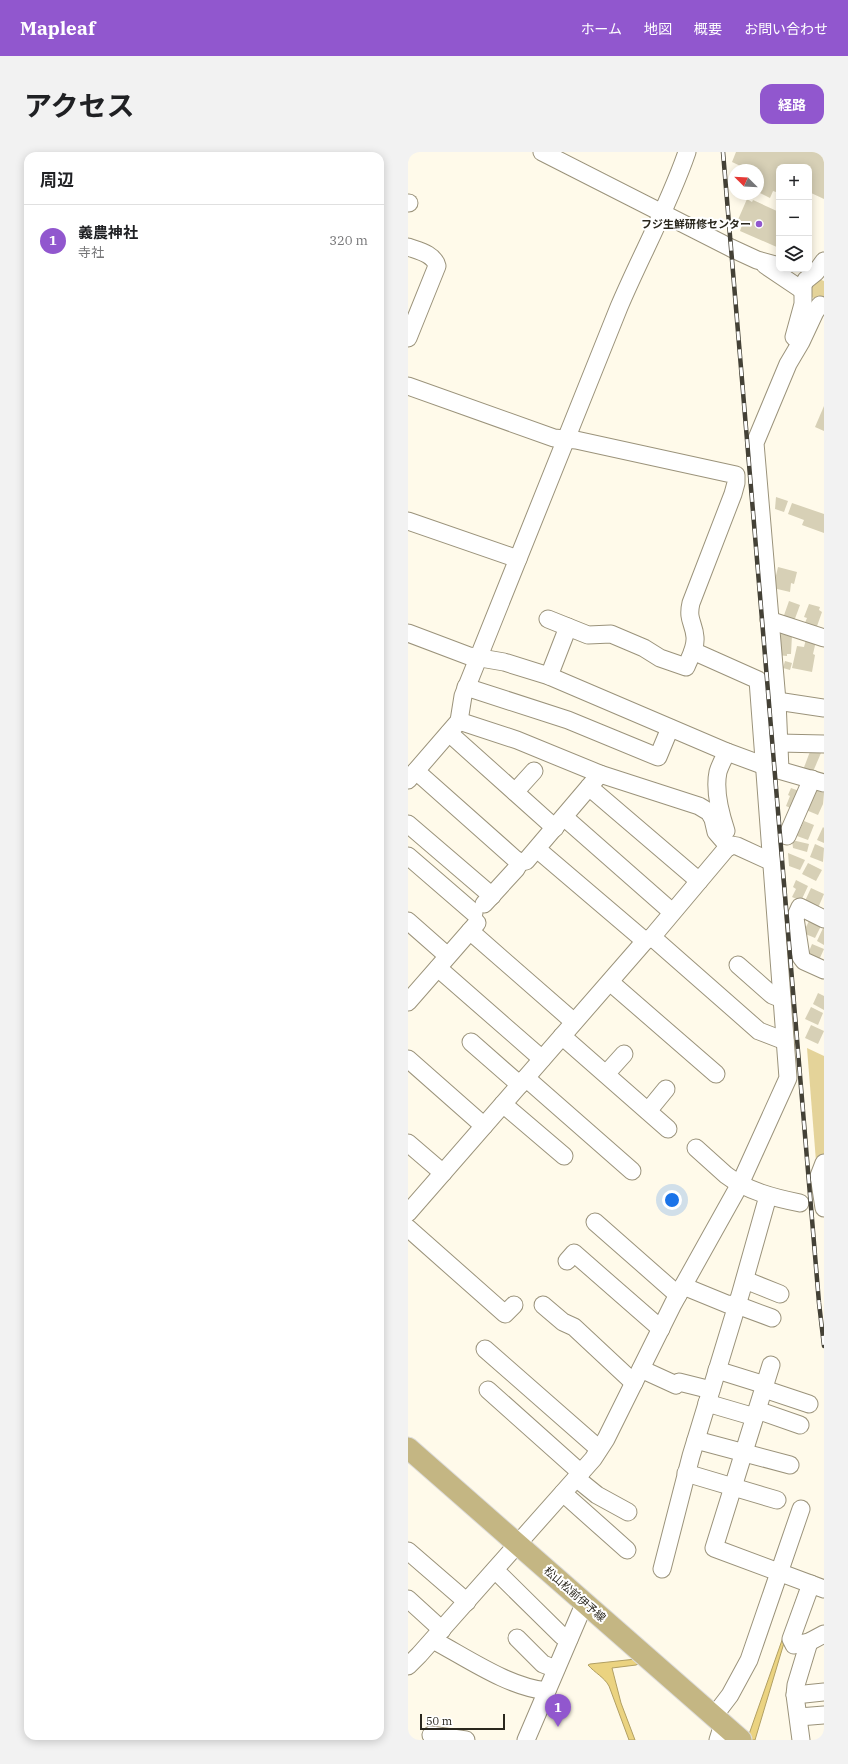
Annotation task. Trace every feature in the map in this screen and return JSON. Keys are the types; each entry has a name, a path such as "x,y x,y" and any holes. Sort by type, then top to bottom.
{"main road":[{"name":"松山松前伊予線","path":"408,1448 585,1602 718,1727 741,1740"}],"street":[{"path":"542,152 661,214 757,260 810,282"},
{"path":"600,774 537,849 526,861 520,862 412,775 454,727 466,687 565,439 632,277 680,173 687,152"},
{"path":"408,247 431,256 436,260 438,266 408,338"},
{"path":"757,260 776,265"},
{"path":"788,364 810,282 824,261"},
{"path":"792,272 810,282"},
{"path":"810,282 809,303 823,305"},
{"path":"772,768 779,743 777,701 755,443 788,364 801,342 815,312 823,305"},
{"path":"408,386 554,438 576,440 736,475 736,483 733,494 691,603 689,612 695,635 695,646 686,667 660,658 644,648 611,634 588,635 548,619"},
{"path":"408,521 518,558"},
{"path":"769,620 824,638"},
{"path":"549,676 568,627"},
{"path":"408,634 469,656 504,662 549,676 727,752 772,768 818,781 787,836"},
{"path":"408,1666 438,1635 579,1475 599,1450 681,1290 740,1184 788,1078 772,862 772,768 758,680 693,651"},
{"path":"466,687 568,720 658,757 670,728"},
{"path":"777,701 824,708"},
{"path":"454,727 517,740 600,774 699,806 708,812 713,819 716,832 730,846 737,846 772,862"},
{"path":"454,727 515,792 559,822 672,912"},
{"path":"779,743 824,744"},
{"path":"727,752 719,771 717,784 718,800 730,846"},
{"path":"515,792 534,771"},
{"path":"589,787 699,881"},
{"path":"408,824 479,914 574,1022"},
{"path":"408,1214 574,1022 730,846"},
{"path":"537,849 759,1031 785,1040"},
{"path":"408,856 479,914"},
{"path":"408,1002 438,968 479,914 516,870 520,862"},
{"path":"824,919 800,907 795,918 801,958 804,961 824,970"},
{"path":"408,921 442,951"},
{"path":"738,965 772,995 782,999"},
{"path":"438,968 542,1059"},
{"path":"610,982 716,1074"},
{"path":"562,1036 668,1128"},
{"path":"471,1042 523,1082 632,1171"},
{"path":"606,1074 624,1054"},
{"path":"408,1059 484,1126"},
{"path":"648,1111 666,1089"},
{"path":"503,1104 564,1156"},
{"path":"408,1143 443,1174"},
{"path":"696,1148 727,1175 740,1184 768,1196 800,1203"},
{"path":"824,1163 819,1176 824,1208"},
{"path":"662,1569 686,1473 745,1280 768,1196"},
{"path":"595,1222 681,1290 727,1304 737,1305 772,1318"},
{"path":"408,1228 506,1314 514,1305"},
{"path":"567,1261 574,1253 661,1329"},
{"path":"745,1280 780,1294"},
{"path":"543,1305 563,1322 574,1327 637,1376 676,1385 679,1382 709,1397 756,1414 800,1425"},
{"path":"485,1349 599,1450"},
{"path":"771,1365 714,1548 818,1587 791,1639 794,1645 819,1633"},
{"path":"717,1370 809,1404"},
{"path":"488,1390 579,1475 597,1495 628,1512"},
{"path":"696,1440 790,1465"},
{"path":"686,1473 778,1500"},
{"path":"563,1493 627,1550"},
{"path":"718,1727 730,1695 749,1660 801,1509"},
{"path":"408,1551 467,1602"},
{"path":"495,1570 562,1636 569,1639"},
{"path":"408,1599 438,1635 516,1684 532,1689 547,1691"},
{"path":"526,1740 585,1602"},
{"path":"801,1740 796,1685 819,1633"},
{"path":"517,1638 543,1664 556,1669"},
{"path":"796,1695 824,1692"},
{"path":"799,1717 824,1715"},
{"path":"432,1734 466,1740"}],"shaded area":[{"path":"819,279 824,281 824,297 817,299 811,297 809,285"},
{"path":"807,1048 824,1056 824,1157 817,1174"},
{"path":"801,1586 755,1740 747,1740"},
{"path":"636,1659 640,1663 636,1665 612,1668 621,1703 635,1740 629,1740 609,1686 605,1680 588,1665"}],"building":[{"path":"736,152 824,152 824,199 812,193 812,164 776,164 776,192 773,191 770,198 764,195 764,164 736,164 732,162"},
{"name":"フジ生鮮研修センター","path":"747,200 752,202 753,200 776,211 776,247 740,231 742,225 737,222"},
{"path":"824,406 824,431 815,427"},
{"path":"776,497 788,501 784,512 775,509"},
{"path":"792,503 824,514 824,533 802,525 804,520 788,514"},
{"path":"778,567 797,572 794,584 791,583 790,592 773,588"},
{"path":"789,601 800,605 793,624 782,621"},
{"path":"809,604 820,607 819,610 822,612 816,629 804,625 807,618 804,617"},
{"path":"781,634 792,635 791,654 787,654 787,656 777,655 778,637 781,637"},
{"path":"806,639 816,641 813,654 815,655 812,672 792,668 797,646 804,647"},
{"path":"785,661 792,663 790,670 783,668"},
{"path":"811,749 821,753 812,774 803,770"},
{"path":"791,788 802,792 795,810 786,806"},
{"path":"815,790 824,793 823,804 818,815 806,810"},
{"path":"804,821 814,825 808,840 797,836"},
{"path":"823,827 824,828 824,843 817,840"},
{"path":"792,840 809,844 807,852 793,848"},
{"path":"815,844 824,848 823,862 810,857"},
{"path":"788,853 805,860 800,870 789,866"},
{"path":"808,863 822,870 816,881 802,874"},
{"path":"796,880 808,886 801,901 792,897 796,889 793,887"},
{"path":"811,888 824,894 818,908 805,901"},
{"path":"809,921 821,926 815,938 803,933"},
{"path":"824,926 824,945 817,941"},
{"path":"812,944 824,949 819,960 808,954"},
{"path":"818,993 824,996 824,1010 813,1004"},
{"path":"811,1007 823,1013 818,1025 805,1019"},
{"path":"811,1025 824,1031 818,1044 805,1038"}],"railway":[{"path":"723,152 819,1303 824,1346"}],"place":[{"name":"フジ生鮮研修センター","path":"759,224"},
{"name":"義農神社","path":"558,1727"}]}
